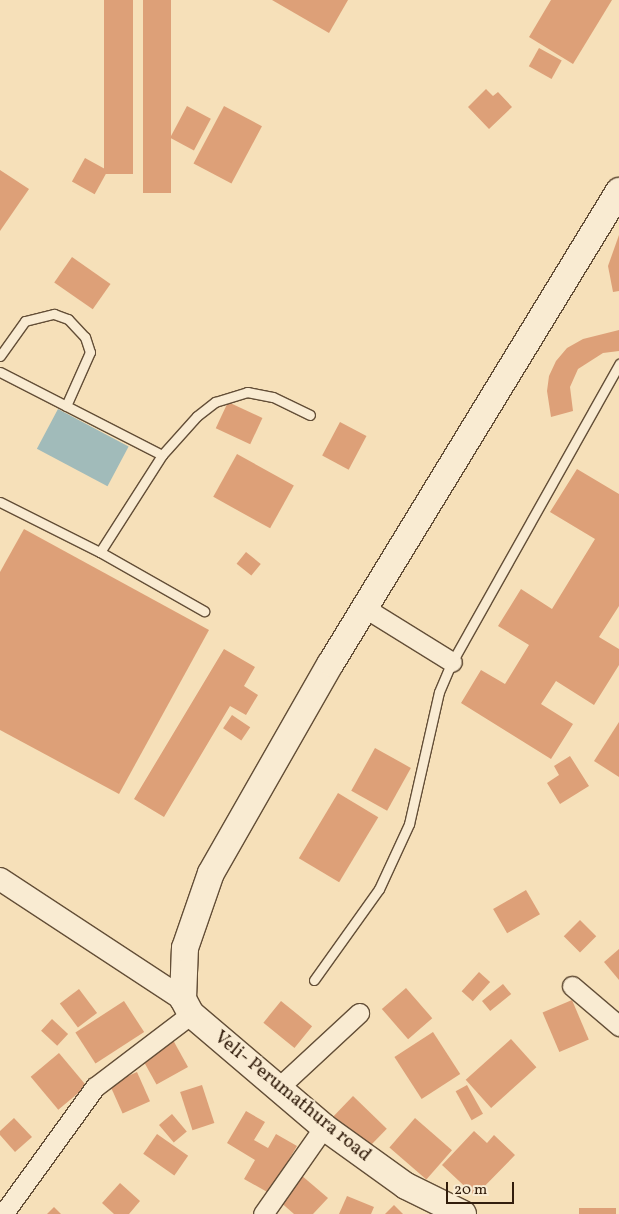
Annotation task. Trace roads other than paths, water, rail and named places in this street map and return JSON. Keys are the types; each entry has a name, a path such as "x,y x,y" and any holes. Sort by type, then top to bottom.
{"main road":[{"path":"187,1007 185,948 211,873 365,608 619,191"},
{"name":"Veli- Perumathura road","path":"187,1007 277,1089 324,1128 406,1186 463,1214"}],"street":[{"path":"365,608 452,662"},
{"path":"0,879 187,1007 94,1086 3,1214"},
{"path":"572,986 619,1026"},
{"path":"277,1089 359,1013"},
{"path":"262,1214 324,1128"}],"lane":[{"path":"0,356 25,320 54,314 68,319 86,337 90,352 66,406"},
{"path":"314,980 379,889 409,824 439,692 452,662 619,364"},
{"path":"1,375 162,455"},
{"path":"100,552 162,455 197,416 215,402 247,392 273,397 310,415"},
{"path":"0,502 100,552 204,611"}],"water":[{"path":"58,409 129,447 108,486 37,449"}]}
